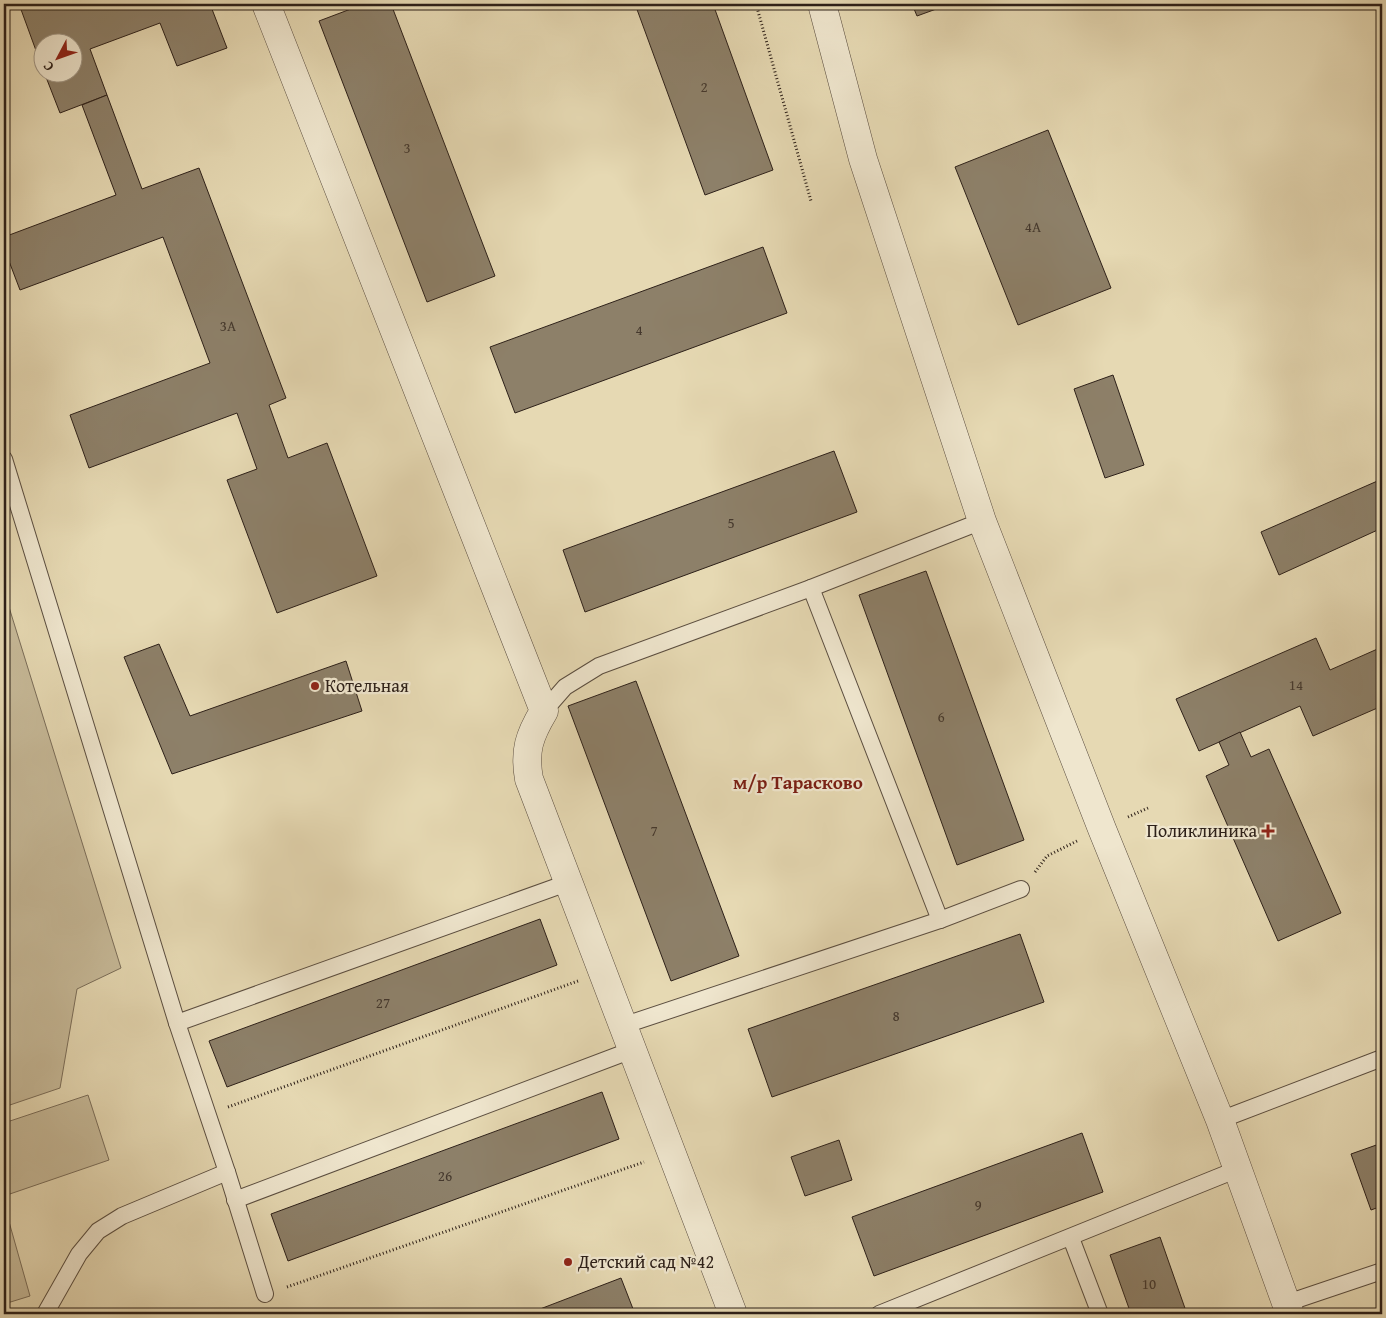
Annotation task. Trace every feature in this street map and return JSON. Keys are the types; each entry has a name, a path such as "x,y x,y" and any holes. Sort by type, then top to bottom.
{"street":[{"path":"266,4 544,712 532,730 525,758 529,779 567,883 733,1314"},
{"path":"822,4 863,159 982,521 1102,829 1220,1120 1289,1309"}],"lane":[{"path":"4,459 177,1023 206,1115 227,1172 265,1294"},
{"path":"544,712 565,687 599,666 811,588 982,521"},
{"path":"811,588 940,920"},
{"path":"177,1023 567,883"},
{"path":"235,1200 627,1038 1021,889"},
{"path":"1220,1120 1382,1058"},
{"path":"879,1314 1238,1169"},
{"path":"45,1314 75,1262 98,1231 122,1216 227,1172"},
{"path":"1070,1238 1100,1314"},
{"path":"1289,1309 1382,1271"}],"path":[{"path":"756,4 811,201"},
{"path":"206,1115 602,972"},
{"path":"265,1294 671,1153"}],"shaded area":[{"path":"4,591 121,968 77,989 60,1088 4,1107"},
{"path":"88,1095 109,1160 4,1196 4,1123"},
{"path":"4,1204 30,1296 4,1304"}],"building":[{"path":"19,4 210,4 227,48 177,66 160,23 90,49 107,95 60,113 48,82 82,82 82,32 32,32 32,40"},
{"path":"364,4 391,4 495,276 427,302 319,21"},
{"path":"635,4 713,4 773,170 705,195"},
{"path":"912,4 950,4 917,16"},
{"path":"107,95 142,189 199,168 286,398 269,405 288,458 327,443 377,576 277,613 227,480 257,469 237,413 89,468 70,415 210,363 163,237 20,290 4,248 4,237 116,195 82,105"},
{"path":"1048,130 1111,288 1018,325 955,167"},
{"path":"763,247 787,313 515,413 490,347"},
{"path":"1113,375 1144,465 1105,478 1074,389"},
{"path":"834,451 857,512 585,612 563,550"},
{"path":"1382,479 1382,528 1279,575 1261,532"},
{"path":"926,571 1024,840 957,865 859,595"},
{"path":"1316,638 1330,670 1382,647 1382,706 1313,736 1300,706 1199,751 1176,699"},
{"name":"Котельная","path":"159,644 190,716 346,661 362,711 172,774 124,657"},
{"path":"636,681 739,956 671,981 568,706"},
{"path":"1240,732 1251,757 1269,749 1341,913 1278,941 1206,776 1229,765 1219,742"},
{"path":"540,919 557,965 227,1087 209,1041"},
{"path":"1020,934 1044,1002 772,1097 748,1029"},
{"path":"602,1092 619,1139 288,1261 271,1214"},
{"path":"1082,1133 1103,1192 874,1276 852,1217"},
{"path":"839,1140 852,1180 805,1196 791,1157"},
{"path":"1382,1143 1382,1206 1371,1210 1351,1154"},
{"path":"1160,1237 1187,1314 1131,1314 1110,1255"},
{"path":"621,1278 635,1314 527,1314"}],"place":[{"name":"Котельная","path":"315,686"},
{"name":"Поликлиника","path":"1268,831"},
{"name":"Детский сад №42","path":"568,1262"}],"district":[{"name":"м/р Тарасково","path":"798,782"}]}
